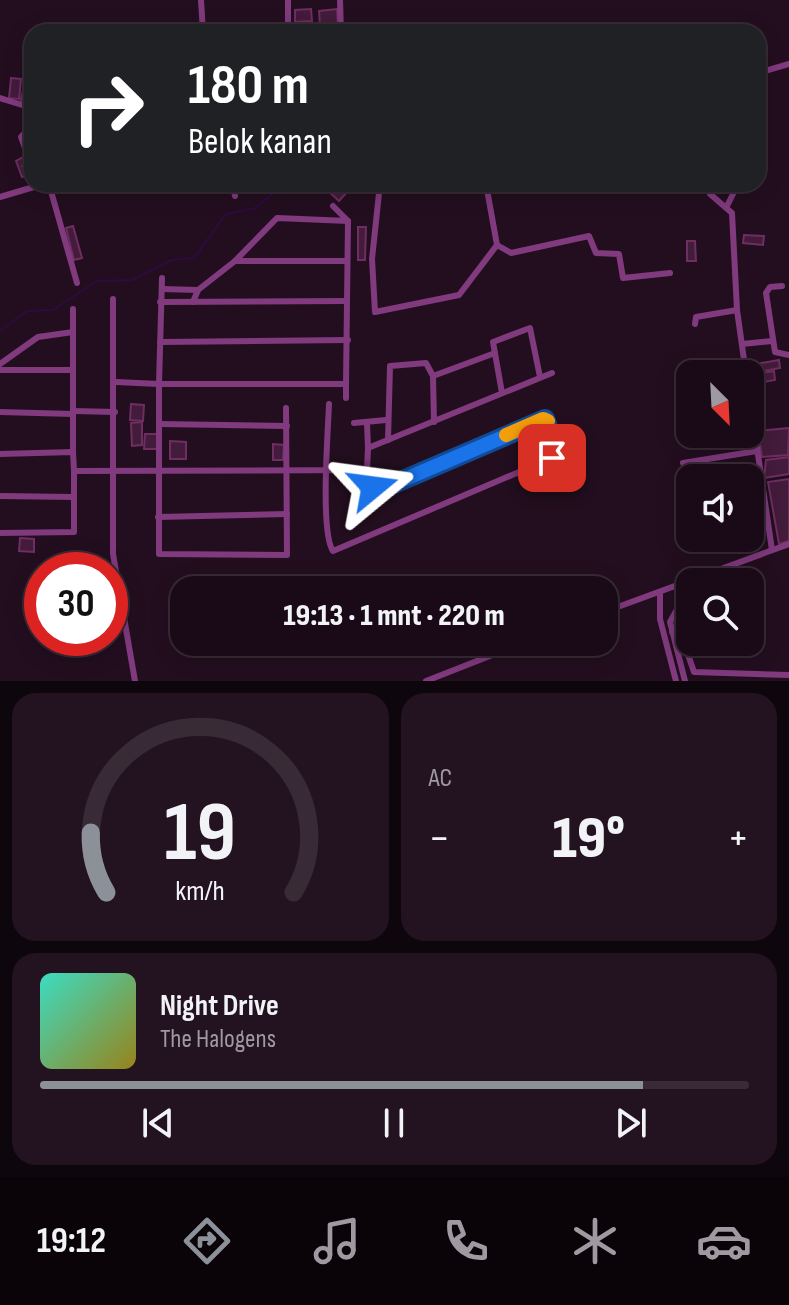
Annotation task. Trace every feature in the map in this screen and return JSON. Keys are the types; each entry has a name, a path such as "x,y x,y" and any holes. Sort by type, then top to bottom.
{"street":[{"path":"201,0 202,24"},
{"path":"288,0 288,24"},
{"path":"340,0 341,24"},
{"path":"766,71 789,64"},
{"path":"0,98 24,106"},
{"path":"0,197 24,190"},
{"path":"46,192 77,283"},
{"path":"234,192 235,196"},
{"path":"379,192 372,259 375,312 459,295 497,245 487,192"},
{"path":"709,192 732,213 737,310 744,360"},
{"path":"727,206 733,192"},
{"path":"333,206 348,221 346,398"},
{"path":"193,302 198,290 235,261 277,218 348,221"},
{"path":"497,245 520,253 589,236 596,253 619,254 623,278 670,273"},
{"path":"235,261 347,261"},
{"path":"162,278 157,469 158,550 162,556 286,556 289,551 286,408"},
{"path":"782,286 770,287 766,293 772,341 777,354 789,355"},
{"path":"162,289 198,290"},
{"path":"113,299 116,382 113,554 135,681"},
{"path":"160,302 347,301"},
{"path":"0,533 72,533 73,309"},
{"path":"695,324 701,313 737,310"},
{"path":"502,393 495,339 530,328 540,377"},
{"path":"0,367 38,337 73,332"},
{"path":"160,342 348,340"},
{"path":"742,344 772,341"},
{"path":"433,376 495,353"},
{"path":"388,440 386,420 390,366 426,363 433,376 434,422"},
{"path":"0,367 73,370"},
{"path":"368,448 552,373"},
{"path":"116,382 346,384"},
{"path":"329,404 326,469 328,538 333,551 552,458 557,452 545,419 382,489 373,487 367,470 367,423"},
{"path":"0,412 115,412"},
{"path":"354,423 386,420"},
{"path":"159,424 287,426"},
{"path":"757,448 772,550"},
{"path":"683,463 757,451"},
{"path":"0,454 73,452"},
{"path":"74,471 367,470"},
{"path":"0,496 73,497"},
{"path":"158,517 287,514"},
{"path":"724,568 789,544"},
{"path":"618,607 676,586"},
{"path":"660,592 660,617 676,681"},
{"path":"676,610 671,618 672,632 685,681"},
{"path":"660,617 671,618"},
{"path":"672,632 681,634 694,672 789,675"},
{"path":"426,681 489,656"}],"building":[{"path":"311,9 312,21 295,22 295,10"},
{"path":"337,9 338,24 320,24 319,11"},
{"path":"11,78 21,79 19,99 9,98"},
{"path":"24,157 24,176 22,177 16,161"},
{"path":"329,192 347,192 339,201"},
{"path":"73,226 82,258 74,260 66,228"},
{"path":"358,227 366,227 365,260 358,260"},
{"path":"744,235 764,236 763,245 743,243"},
{"path":"687,241 695,241 696,261 687,261"},
{"path":"779,360 780,368 764,371 764,363"},
{"path":"774,371 775,380 764,382 764,373"},
{"path":"131,404 144,405 143,421 130,420"},
{"path":"142,422 142,445 132,446 131,423"},
{"path":"789,428 788,455 762,457 764,430"},
{"path":"145,434 158,434 157,449 144,449"},
{"path":"170,441 186,442 186,459 170,459"},
{"path":"273,444 284,445 283,460 273,460"},
{"path":"789,457 789,474 764,478 766,460"},
{"path":"789,479 789,541 779,544 768,482"},
{"path":"20,538 34,539 34,552 19,551"}],"waterway":[{"path":"0,331 27,311 53,310 97,281 132,280 172,260 194,258 226,214 255,208 275,192"}],"slow traffic":[{"path":"506,435 543,419 548,421"}],"route":[{"path":"373,487 382,489 545,419 557,452 552,458"}]}
